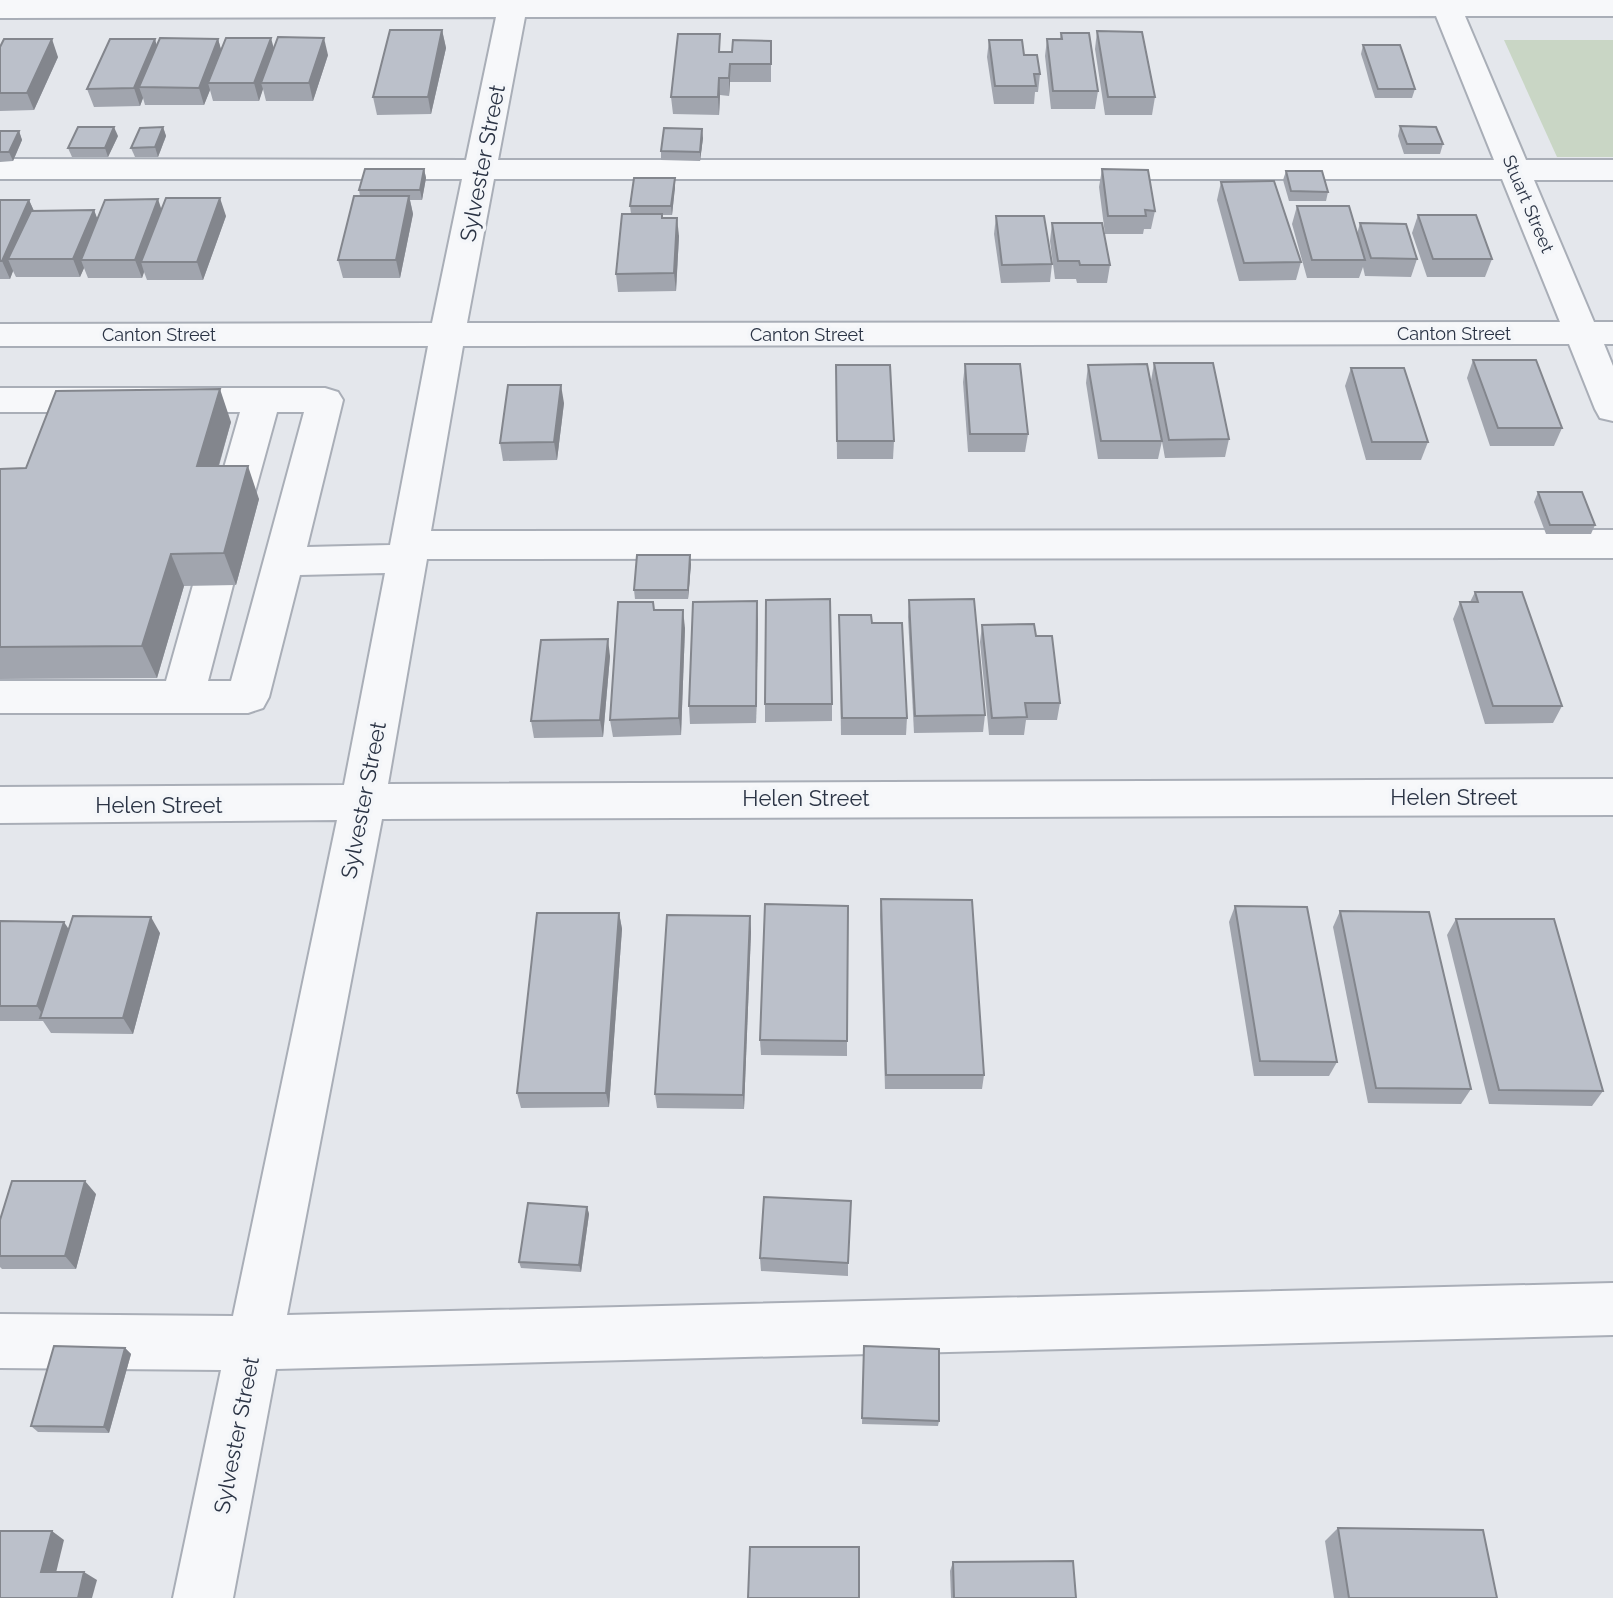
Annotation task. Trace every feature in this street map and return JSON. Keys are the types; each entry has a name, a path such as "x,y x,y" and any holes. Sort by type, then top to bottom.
{"street":[{"path":"0,9 513,4 1445,4 1613,7"},
{"name":"Sylvester Street","path":"203,1598 363,801 447,336 513,4"},
{"name":"Stuart Street","path":"1445,4 1514,170 1598,334 1613,409"},
{"path":"0,169 1613,170"},
{"name":"Canton Street","path":"0,335 1598,334"},
{"path":"43,400 70,335"},
{"path":"0,400 325,400 248,697 0,697"},
{"path":"234,499 262,400"},
{"path":"283,561 408,552 1613,544"},
{"path":"183,697 213,585"},
{"name":"Helen Street","path":"0,805 1613,797"},
{"path":"0,1341 254,1343 1613,1309"}],"green space":[{"path":"1504,40 1613,40 1613,157 1557,157"}],"building":[{"path":"390,30 442,30 428,97 373,97"},
{"path":"1097,31 1142,32 1155,97 1108,97"},
{"path":"1061,33 1089,33 1098,91 1053,91 1047,39 1062,39"},
{"path":"678,34 720,34 719,52 732,52 733,40 771,41 771,64 730,64 729,78 719,78 718,97 671,97"},
{"path":"278,37 324,38 309,83 261,83"},
{"path":"160,38 218,39 199,88 139,87"},
{"path":"226,38 271,38 254,83 208,83"},
{"path":"4,39 52,39 27,93 0,93 0,47"},
{"path":"110,39 155,39 134,88 87,89"},
{"path":"989,40 1022,40 1024,55 1037,55 1040,74 1034,74 1036,86 995,86"},
{"path":"1363,45 1400,45 1415,89 1378,89"},
{"path":"1400,126 1436,127 1443,144 1407,144"},
{"path":"78,127 114,127 105,148 68,148"},
{"path":"163,127 155,147 131,148 140,128"},
{"path":"664,128 702,129 700,152 661,151"},
{"path":"0,131 19,131 9,152 0,152"},
{"path":"365,169 424,169 420,190 359,190"},
{"path":"1102,169 1148,170 1155,211 1145,210 1146,216 1108,216"},
{"path":"1286,171 1322,171 1328,192 1291,191"},
{"path":"634,178 675,178 671,206 630,206"},
{"path":"1274,181 1301,262 1244,263 1221,182"},
{"path":"354,196 409,196 396,260 338,260"},
{"path":"166,198 220,198 197,262 141,262"},
{"path":"158,199 135,260 81,260 105,200"},
{"path":"0,200 29,200 2,261 0,261"},
{"path":"1297,206 1349,206 1365,260 1312,260"},
{"path":"94,210 73,259 8,259 31,211"},
{"path":"622,214 662,214 662,218 677,218 674,273 616,274"},
{"path":"1418,215 1476,215 1492,259 1433,259"},
{"path":"996,216 1044,216 1052,264 1002,265"},
{"path":"1052,223 1102,223 1110,265 1058,261"},
{"path":"1360,223 1406,224 1417,259 1371,258"},
{"path":"1473,360 1536,360 1562,428 1498,428"},
{"path":"1154,363 1213,363 1229,439 1169,440"},
{"path":"965,364 1020,364 1028,434 970,434"},
{"path":"1147,364 1162,441 1101,441 1088,365"},
{"path":"836,365 890,365 894,441 837,441"},
{"path":"1351,368 1404,368 1428,442 1372,442"},
{"path":"508,385 561,385 554,442 500,443"},
{"path":"220,389 197,466 248,466 224,553 171,554 142,646 0,647 0,469 26,468 56,391"},
{"path":"1538,492 1582,492 1595,525 1550,525"},
{"path":"637,555 690,555 688,590 634,590"},
{"path":"1475,592 1522,592 1562,706 1493,706 1460,602 1478,602"},
{"path":"830,599 832,704 765,704 766,600"},
{"path":"974,599 985,715 915,716 909,600"},
{"path":"757,601 756,706 689,706 693,602"},
{"path":"618,602 653,602 654,610 683,610 679,718 610,720"},
{"path":"839,615 871,615 872,623 902,623 907,718 842,718"},
{"path":"1034,624 1036,636 1052,636 1060,703 1025,703 1027,717 992,718 982,625"},
{"path":"608,639 600,720 531,721 541,640"},
{"path":"881,899 972,900 984,1075 886,1075"},
{"path":"765,904 848,906 847,1041 760,1040"},
{"path":"1235,906 1307,907 1337,1062 1260,1061"},
{"path":"1340,911 1429,912 1471,1089 1376,1088"},
{"path":"537,913 619,913 606,1093 517,1093"},
{"path":"667,915 750,916 743,1095 655,1094"},
{"path":"73,916 151,917 123,1018 40,1018"},
{"path":"1456,919 1554,919 1603,1091 1499,1090"},
{"path":"0,921 64,922 37,1006 0,1006"},
{"path":"12,1181 85,1181 65,1256 0,1256 0,1220"},
{"path":"764,1197 851,1201 848,1263 760,1258"},
{"path":"528,1203 587,1207 579,1265 519,1262"},
{"path":"54,1346 125,1348 104,1427 31,1426"},
{"path":"864,1346 939,1349 939,1421 862,1418"},
{"path":"1338,1528 1483,1530 1497,1598 1349,1598"},
{"path":"0,1531 52,1531 41,1572 84,1572 78,1598 0,1598"},
{"path":"750,1547 859,1547 859,1598 748,1598"},
{"path":"1073,1561 1076,1598 954,1598 953,1562"}]}
